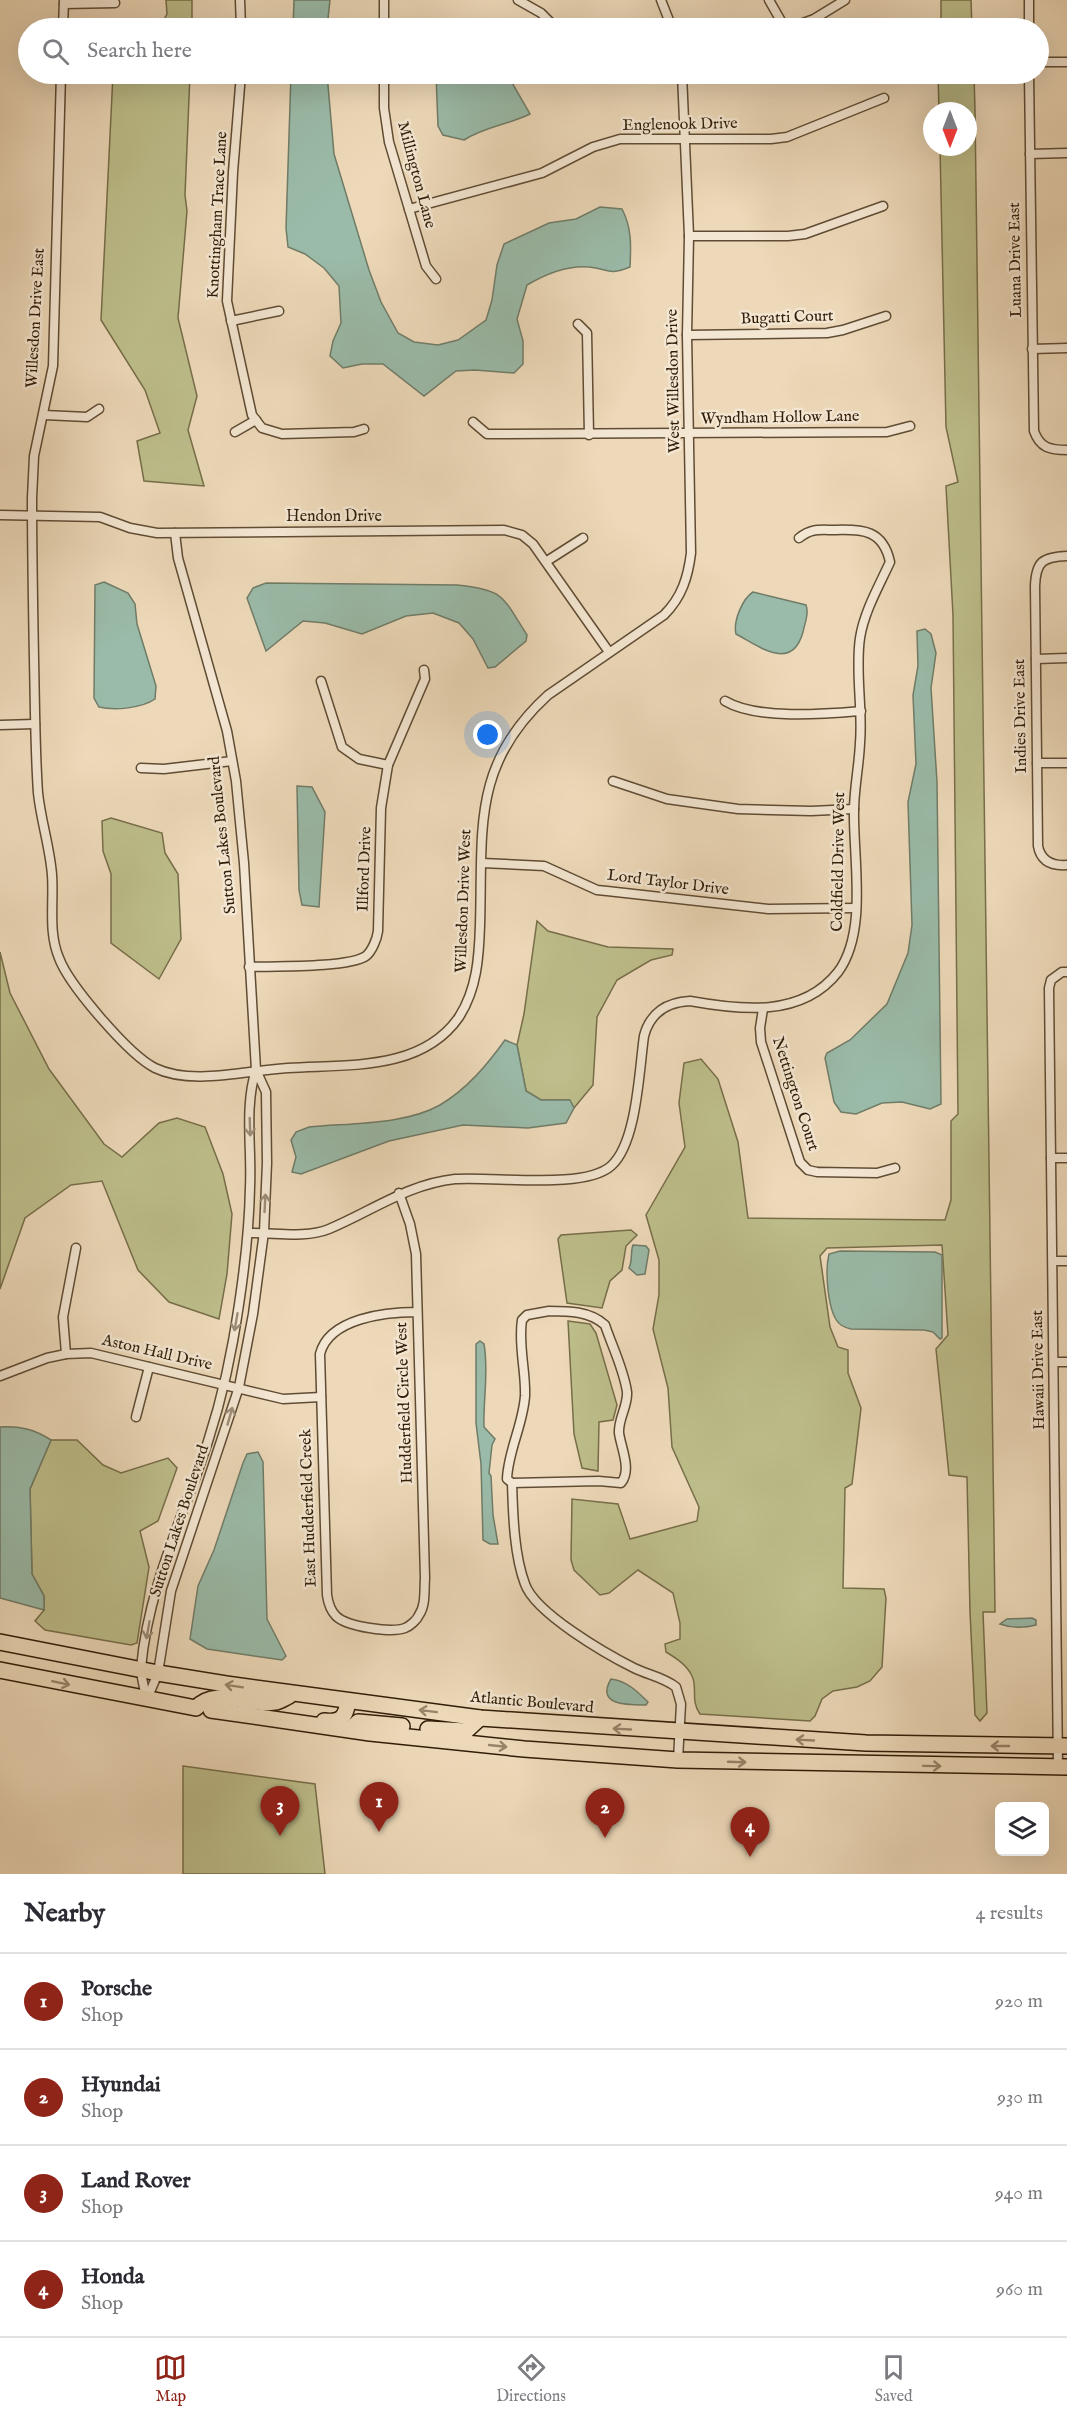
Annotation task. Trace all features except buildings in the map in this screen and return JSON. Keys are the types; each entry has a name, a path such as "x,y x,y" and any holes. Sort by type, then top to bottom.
{"highway":[{"name":"Atlantic Boulevard","path":"0,1642 158,1673 293,1694 480,1718 866,1743 1063,1746"},
{"path":"0,1670 147,1700 273,1720 524,1749 678,1760 1063,1767"},
{"path":"203,1709 201,1702 212,1699 229,1698 275,1702 293,1694"},
{"path":"273,1720 292,1717 333,1722 342,1719 346,1714 348,1701"},
{"path":"350,1730 358,1722 366,1722 466,1731 480,1718"}],"street":[{"path":"240,0 241,18"},
{"path":"384,0 384,18"},
{"path":"518,0 546,18"},
{"path":"660,0 668,18"},
{"path":"770,0 779,18"},
{"path":"816,18 845,0"},
{"path":"1029,0 1029,18"},
{"path":"63,18 64,2 115,3"},
{"path":"1049,63 1067,62"},
{"name":"Willesdon Drive East","path":"61,84 52,366 34,456 32,515 35,724 41,818 52,873 54,945 65,971 78,992 133,1052 157,1069 194,1076 256,1070"},
{"name":"Knottingham Trace Lane","path":"240,84 233,172 228,289 231,321 252,415 256,420"},
{"name":"Millington Lane","path":"384,84 384,108 389,142 426,266 436,279"},
{"name":"West Willesdon Drive","path":"609,652 671,608 686,583 691,553 687,335 689,236 687,138 683,84"},
{"name":"Luana Drive East","path":"1029,84 1034,431 1040,444 1050,449 1067,450"},
{"name":"Englenook Drive","path":"410,209 542,173 593,147 620,139 771,139 787,137 884,98"},
{"path":"1030,154 1067,153"},
{"path":"689,236 805,234 883,206"},
{"path":"231,321 279,311"},
{"name":"Bugatti Court","path":"687,335 827,333 886,316"},
{"path":"578,324 587,333 589,435"},
{"path":"1032,349 1067,348"},
{"path":"44,415 87,417 99,409"},
{"path":"235,432 256,420 262,428 282,434 354,432 364,429"},
{"name":"Wyndham Hollow Lane","path":"473,422 487,434 589,435 887,432 910,426"},
{"name":"Hendon Drive","path":"0,515 100,517 139,530 175,533 504,530 528,539 547,561 609,652"},
{"name":"Coldfield Drive West","path":"248,1233 311,1233 328,1229 399,1193 429,1183 451,1179 576,1179 599,1174 619,1158 630,1136 646,1026 662,1009 679,1002 763,1009 800,1000 814,993 839,971 852,942 856,908 854,809 860,743 860,641 867,615 890,562 883,543 874,535 860,529 809,530 799,538"},
{"name":"Sutton Lakes Boulevard","path":"147,1700 158,1673 171,1591 239,1387 253,1314 264,1232 267,1162 266,1092 256,1070 244,863 236,781 227,731 181,568 175,533"},
{"path":"547,561 584,538"},
{"name":"Indies Drive East","path":"1067,556 1049,558 1037,568 1036,659 1038,846 1040,854 1046,861 1067,866"},
{"name":"Willesdon Drive West","path":"256,1070 382,1062 417,1052 443,1034 458,1018 476,979 480,940 482,822 488,789 502,750 520,722 548,695 609,652"},
{"path":"1036,659 1067,658"},
{"name":"Illford Drive","path":"249,967 346,962 365,956 369,952 378,931 381,808 388,765 425,679 424,670"},
{"path":"321,681 342,747 359,759 388,765"},
{"path":"725,700 736,707 765,713 861,711"},
{"path":"0,725 35,724"},
{"path":"141,768 164,769 232,761"},
{"path":"1037,764 1067,764"},
{"path":"613,781 667,798 738,809 811,812 854,809"},
{"name":"Lord Taylor Drive","path":"482,863 544,866 597,890 618,893 768,909 856,908"},
{"name":"Hawaii Drive East","path":"1063,1767 1057,1595 1049,988 1051,980 1067,972"},
{"name":"Nettington Court","path":"763,1009 760,1028 763,1051 800,1162 808,1170 817,1172 877,1173 895,1168"},
{"name":"Sutton Lakes Boulevard","path":"147,1700 141,1670 159,1576 196,1475 224,1384 238,1314 248,1233 251,1147 249,1090 256,1070"},
{"path":"1051,1158 1067,1158"},
{"name":"Hudderfield Circle West","path":"336,1616 351,1625 398,1629 410,1624 423,1608 425,1578 414,1240 399,1193"},
{"path":"66,1354 63,1317 76,1248"},
{"path":"1053,1261 1067,1261"},
{"path":"512,1483 599,1481 621,1483 625,1479 625,1461 619,1427 627,1390 605,1324 600,1320 570,1311 549,1311 527,1315 522,1320 525,1395 523,1414 508,1461 507,1479 512,1483 520,1561 525,1585 530,1594 552,1616 600,1648 635,1668 676,1687 681,1704 678,1760"},
{"name":"East Hudderfield Creek","path":"336,1616 330,1607 327,1595 320,1360 325,1340 331,1334 376,1315 417,1312"},
{"name":"Aston Hall Drive","path":"0,1376 47,1358 66,1354 91,1353 290,1400 321,1397"},
{"path":"1054,1362 1067,1362"},
{"path":"136,1417 149,1367"},
{"path":"1056,1475 1067,1475"},
{"path":"180,1516 195,1520"},
{"path":"1057,1595 1067,1595"}],"green space":[{"path":"166,0 192,0 192,18 165,18 167,14"},
{"path":"941,0 971,0 972,18 941,18"},
{"path":"113,84 190,84 185,195 187,211 178,318 197,396 188,430 204,486 144,481 137,441 160,433 145,390 101,320"},
{"path":"938,84 974,84 975,102 939,102"},
{"path":"940,156 976,156 995,1612 983,1612 987,1713 980,1721 975,1715 967,1477 949,1475 936,1349 948,1335 942,1245 827,1248 820,1256 830,1327 838,1347 848,1350 848,1373 861,1408 852,1484 845,1488 843,1588 884,1589 886,1598 882,1667 870,1681 857,1687 833,1691 822,1699 815,1716 810,1721 700,1714 695,1704 694,1681 690,1672 681,1662 666,1652 665,1644 680,1639 680,1623 673,1593 638,1570 609,1593 600,1595 574,1570 571,1560 572,1499 618,1504 630,1539 697,1521 699,1507 672,1447 668,1388 653,1329 659,1295 659,1260 646,1215 685,1147 679,1103 684,1063 701,1059 718,1079 738,1142 748,1218 945,1220 951,1200 951,1121 958,1114 953,615 946,486 958,482 946,427"},
{"path":"111,818 162,833 165,853 178,874 181,939 159,979 111,943 111,874 103,851 102,821"},
{"path":"537,921 548,931 608,947 673,949 672,955 651,960 617,980 597,1017 593,1085 574,1108 569,1100 541,1100 526,1091 517,1045 524,1014"},
{"path":"0,952 10,993 49,1069 104,1144 122,1157 159,1123 177,1118 205,1127 223,1174 232,1214 227,1274 219,1319 169,1302 138,1270 102,1181 71,1185 25,1218 0,1289"},
{"path":"631,1230 637,1235 626,1246 622,1270 610,1281 602,1308 567,1303 558,1239 561,1235"},
{"path":"568,1321 590,1324 596,1333 617,1405 613,1420 599,1422 598,1471 582,1468 574,1434"},
{"path":"51,1440 77,1440 103,1465 121,1473 168,1458 177,1468 158,1521 140,1531 149,1567 137,1643 131,1645 45,1630 35,1621 44,1610 44,1596 32,1574 30,1489"},
{"path":"183,1766 315,1784 325,1874 183,1874"}],"shaded area":[{"path":"294,0 330,0 328,18 293,18"},
{"path":"291,84 328,84 334,154 369,270 381,302 398,333 414,342 438,345 458,340 486,320 492,300 497,265 504,244 549,223 576,219 600,207 622,209 631,244 630,267 613,271 589,267 565,269 527,285 517,319 523,341 523,364 514,373 456,371 424,396 383,364 362,364 343,368 330,356 333,341 341,323 339,286 324,268 305,254 288,247 286,228"},
{"path":"436,84 513,84 530,114 464,140 443,135 438,126"},
{"path":"104,582 128,593 135,604 137,624 156,686 155,699 143,705 128,708 105,708 99,707 94,698 95,585"},
{"path":"266,583 457,585 485,589 501,597 507,603 527,635 526,641 495,667 488,668 473,639 459,623 433,613 406,616 362,634 325,623 303,621 266,651 247,598 253,588"},
{"path":"753,592 806,605 807,615 803,632 798,644 791,651 783,654 774,653 736,634 739,611"},
{"path":"925,629 931,634 936,653 931,688 937,782 941,1104 930,1109 902,1102 882,1103 856,1114 841,1112 834,1102 825,1058 827,1053 850,1040 887,1004 908,953 912,925 908,802 916,764 913,695 918,666 917,631"},
{"path":"297,786 312,787 325,812 319,907 302,905 299,890"},
{"path":"505,1040 517,1045 526,1091 541,1100 570,1100 574,1108 566,1123 528,1128 463,1125 389,1141 301,1174 292,1172 296,1157 291,1140 296,1132 309,1127 394,1120 426,1112 450,1099 468,1084"},
{"path":"633,1245 646,1246 649,1250 645,1274 637,1275 629,1268"},
{"path":"840,1251 935,1252 942,1255 942,1338 940,1339 933,1332 924,1330 851,1329 841,1325 833,1312 827,1281 829,1254"},
{"path":"480,1341 484,1344 486,1365 484,1427 495,1439 492,1445 489,1473 498,1544 490,1544 483,1540 481,1464 476,1423 476,1344"},
{"path":"0,1427 27,1429 51,1440 30,1489 32,1574 44,1596 44,1610 0,1598"},
{"path":"258,1452 263,1462 267,1619 286,1656 282,1660 207,1649 190,1639 198,1586 214,1550 247,1454"},
{"path":"1032,1618 1036,1620 1036,1625 1018,1627 1000,1624 1007,1619"},
{"path":"611,1679 632,1688 648,1702 646,1705 623,1704 611,1699 607,1694 607,1688"}],"place":[{"name":"Porsche","path":"379,1832"},
{"name":"Land Rover","path":"280,1836"},
{"name":"Hyundai","path":"605,1838"},
{"name":"Honda","path":"750,1857"}]}
